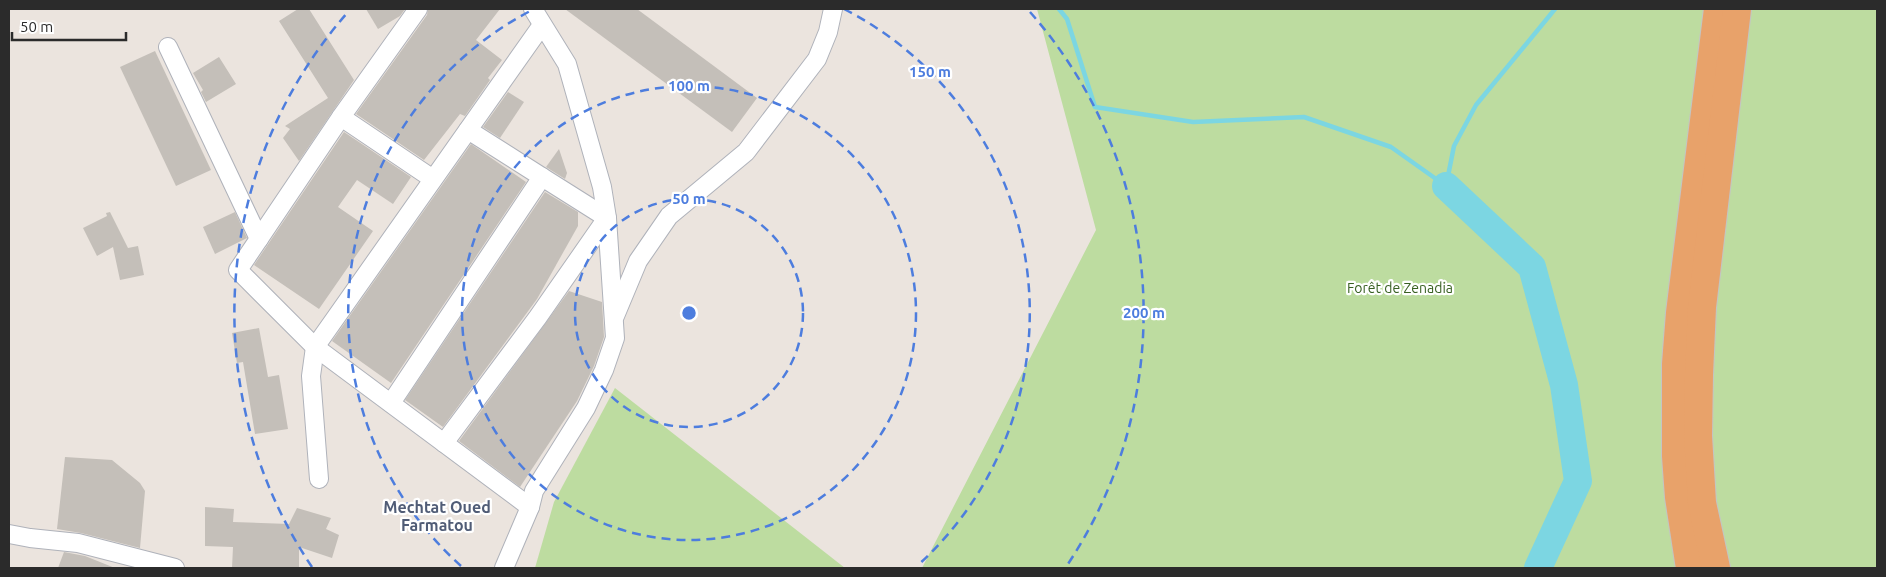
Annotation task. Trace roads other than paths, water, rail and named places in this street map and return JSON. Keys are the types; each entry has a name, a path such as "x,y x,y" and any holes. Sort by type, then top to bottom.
{"highway":[{"path":"1690,568 1679,497 1676,456 1676,364 1680,313 1718,9"},
{"path":"1716,568 1702,504 1698,436 1699,374 1702,307 1737,9"}],"street":[{"path":"418,9 341,117 238,270 315,347 530,507"},
{"path":"504,568 530,507 534,491 586,408 604,370 615,338 607,218 602,187 567,64 533,9"},
{"path":"614,319 638,261 669,216 746,152 817,59 828,32 833,9"},
{"path":"319,479 311,376 315,347 542,25"},
{"path":"168,47 259,239"},
{"path":"341,117 433,179"},
{"path":"468,130 607,218"},
{"path":"391,403 542,176"},
{"path":"444,443 538,317 607,218"},
{"path":"9,534 78,543 175,568"}],"waterway":[{"path":"1059,9 1067,19 1095,107 1193,122 1304,117 1391,147 1446,186 1454,146 1476,105 1555,9"},
{"path":"1446,186 1532,267 1564,385 1578,481 1538,568"}],"district":[{"name":"Mechtat Oued Farmatou","path":"437,516"}],"park label":[{"name":"Forêt de Zenadia","path":"1400,288"}]}
